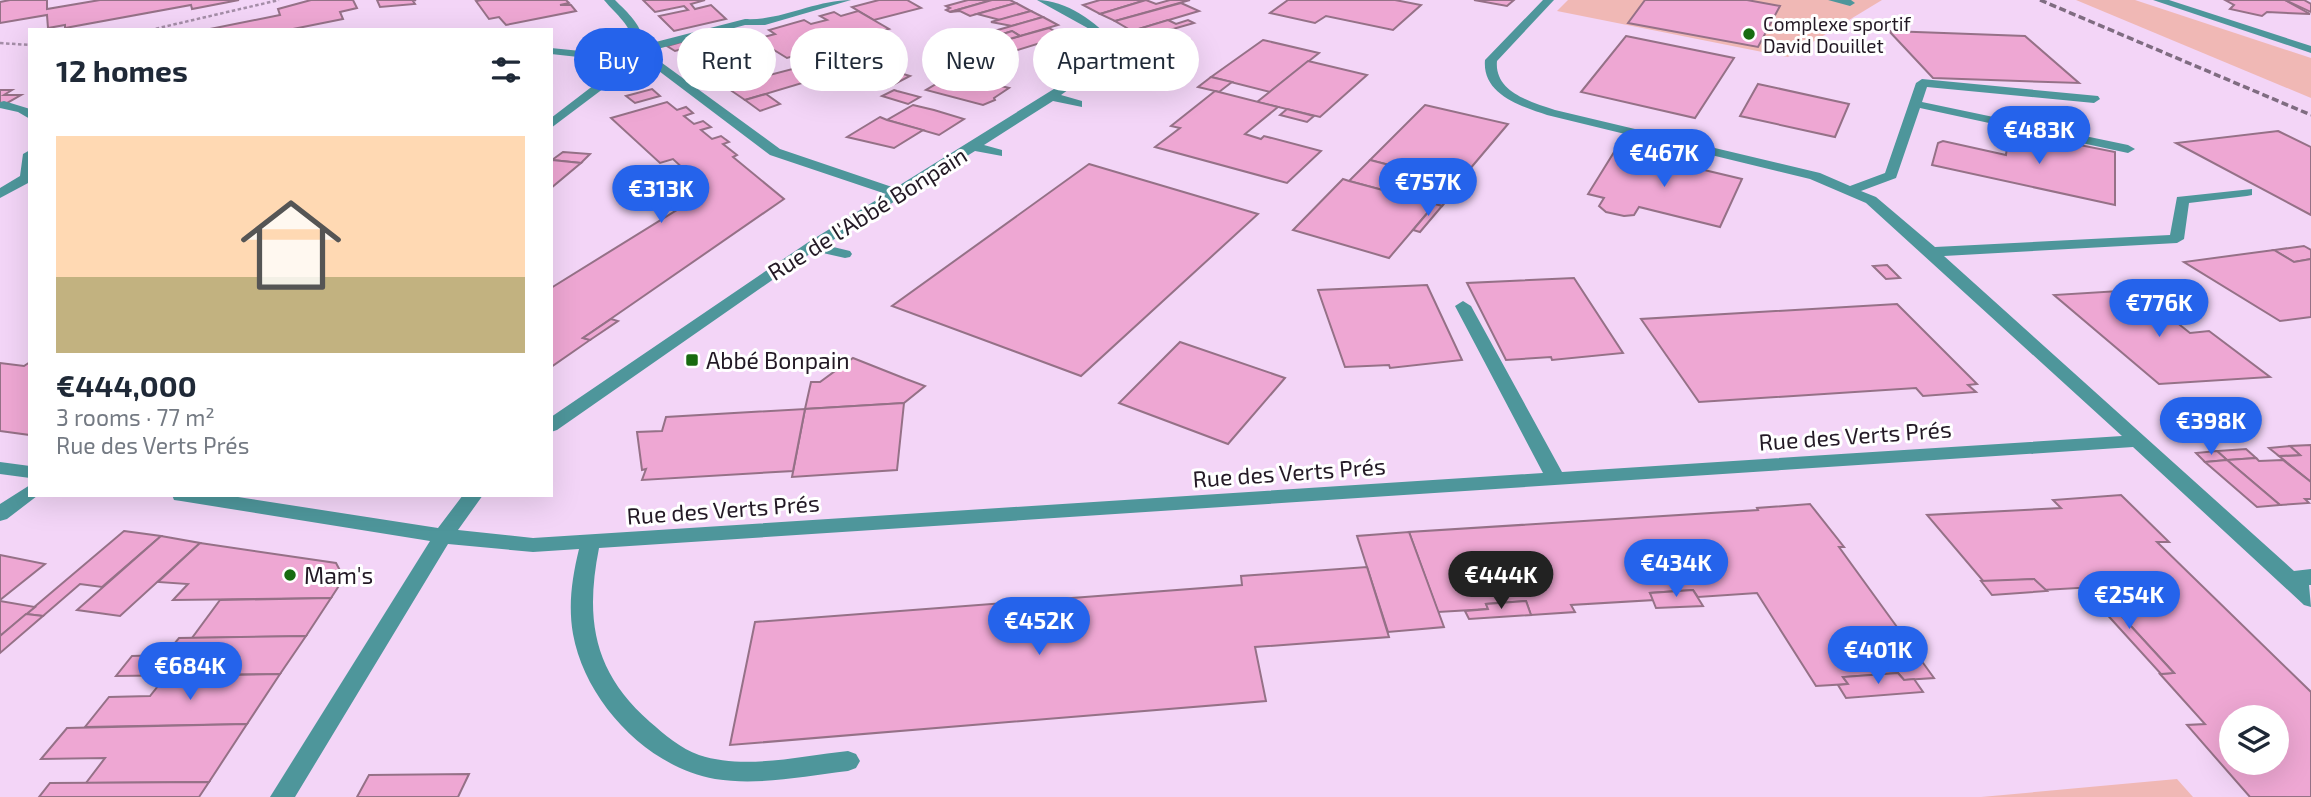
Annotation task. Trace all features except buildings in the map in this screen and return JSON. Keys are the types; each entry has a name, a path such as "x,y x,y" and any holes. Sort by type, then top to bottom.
{"street":[{"path":"609,0 634,28"},
{"path":"663,46 705,32 745,22 761,23 846,0"},
{"name":"Rue de l'Abbé Bonpain","path":"553,425 812,246 1051,96 1105,58 1108,44 1097,29 1042,0"},
{"path":"1549,0 1491,60 1489,66 1492,78 1505,92 1543,110 1805,173 1851,190 1885,211 2311,598"},
{"path":"1833,0 1850,3"},
{"path":"2158,0 2311,50"},
{"path":"553,51 574,52"},
{"path":"663,69 775,152 896,193"},
{"path":"1851,190 1891,176 1922,83 2094,99"},
{"path":"553,122 592,91"},
{"path":"1051,96 1078,104"},
{"path":"1916,104 2128,149"},
{"path":"4,105 22,109 28,114"},
{"path":"973,146 997,153"},
{"path":"0,194 28,177"},
{"path":"1931,252 2177,239 2182,200 2247,192"},
{"path":"812,246 845,254"},
{"path":"1463,306 1556,480"},
{"name":"Rue des Verts Prés","path":"194,497 497,543 590,543 2138,441"},
{"path":"0,468 28,472"},
{"path":"0,514 28,493"},
{"path":"282,797 443,536 472,497"},
{"path":"590,543 581,595 582,632 596,674 620,712 656,741 696,765 740,770 848,761"},
{"path":"2289,579 2311,577"}],"path":[{"path":"159,28 279,0"},
{"path":"0,43 28,45"}],"shaded area":[{"name":"Complexe sportif David Douillet","path":"1568,0 1882,0 1788,57 1557,11"},
{"path":"2076,0 2135,0 2311,58 2311,98"},
{"path":"2177,779 2193,797 1981,797"}],"railway":[{"path":"2040,0 2311,115"}],"place":[{"name":"Complexe sportif David Douillet","path":"1749,34"},
{"name":"Abbé Bonpain","path":"692,360"},
{"name":"Mam's","path":"290,575"}]}
